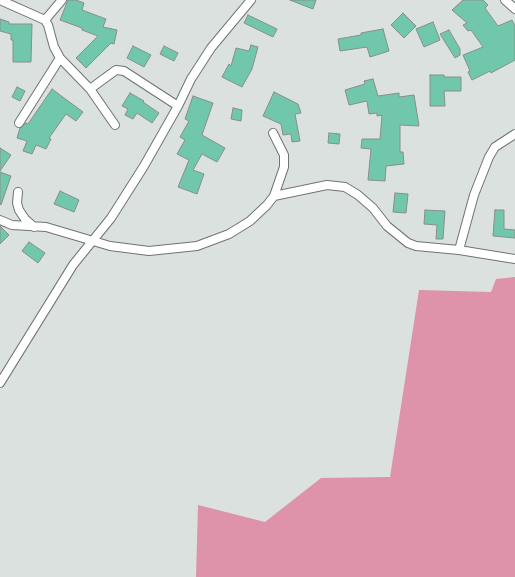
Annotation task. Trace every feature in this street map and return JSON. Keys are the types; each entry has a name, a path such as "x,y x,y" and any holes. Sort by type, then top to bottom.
{"street":[{"path":"0,0 45,20 48,25 54,47 60,58 90,90 115,126"},
{"path":"45,20 62,0"},
{"path":"0,383 73,265 111,218 144,166 192,79 211,48 251,0"},
{"path":"505,0 515,10"},
{"path":"19,123 60,58"},
{"path":"90,90 116,70 124,71 178,106"},
{"path":"0,220 12,225 46,227 110,246 149,251 198,246 229,234 250,221 267,206 274,196 284,167 284,156 273,133"},
{"path":"459,250 474,195 489,157 495,147 515,134"},
{"path":"274,196 327,184 345,187 358,195 372,208 387,226 408,243 416,246 459,250 515,259"},
{"path":"18,192 17,203 19,210 25,219 34,227"}],"shaded area":[{"path":"515,277 515,577 196,577 198,505 265,522 321,478 390,477 419,290 491,292 496,279"}],"building":[{"path":"68,0 76,0 84,3 82,10 106,19 103,27 117,30 114,44 111,43 86,68 76,58 98,36 60,20"},
{"path":"290,0 316,0 313,9"},
{"path":"463,0 483,0 488,5 485,8 498,26 512,20 515,26 515,60 491,73 490,71 472,80 463,55 483,47 471,30 468,31 463,25 467,23 452,10"},
{"path":"403,13 416,26 404,38 391,25"},
{"path":"248,15 277,29 273,37 244,23"},
{"path":"0,19 9,22 9,24 32,24 31,62 13,62 13,40 11,40 11,34 0,31"},
{"path":"433,22 440,40 424,47 416,29"},
{"path":"383,29 389,51 370,57 367,47 340,51 338,39"},
{"path":"449,30 460,49 460,55 455,58 440,34"},
{"path":"251,45 258,47 252,69 242,87 222,77 229,64 231,66 236,48 249,51"},
{"path":"133,46 151,55 144,67 127,58"},
{"path":"164,46 178,53 174,61 160,54"},
{"path":"430,75 461,77 461,91 444,91 445,106 430,106"},
{"path":"373,79 378,96 399,93 399,97 414,95 419,126 400,125 400,152 403,152 404,164 386,166 385,181 368,180 371,149 361,148 362,139 380,139 382,115 377,116 377,113 369,114 367,101 349,105 345,90 365,84 364,81"},
{"path":"17,87 25,91 20,101 12,97"},
{"path":"52,89 83,112 76,121 66,114 49,138 51,139 46,149 36,145 32,154 23,151 27,141 17,138 20,128 26,123 28,124"},
{"path":"274,92 298,104 301,113 295,114 300,141 292,142 291,134 283,135 281,124 263,116"},
{"path":"130,93 144,101 143,102 159,113 152,123 137,113 133,119 125,115 128,109 122,106"},
{"path":"193,96 213,103 202,135 225,148 217,162 202,154 193,170 204,174 197,194 178,187 189,160 177,154 185,140 180,137 189,121 185,119"},
{"path":"233,108 242,110 241,121 231,119"},
{"path":"329,133 340,134 339,144 328,143"},
{"path":"0,148 11,155 0,171"},
{"path":"0,172 11,176 1,205 0,204"},
{"path":"60,191 79,200 74,212 54,204"},
{"path":"395,193 408,194 406,213 393,212"},
{"path":"425,210 445,211 443,239 436,239 437,225 424,224"},
{"path":"495,210 504,210 504,229 515,230 515,238 493,236"},
{"path":"0,226 9,235 0,244"},
{"path":"29,242 45,253 38,263 22,251"}]}
